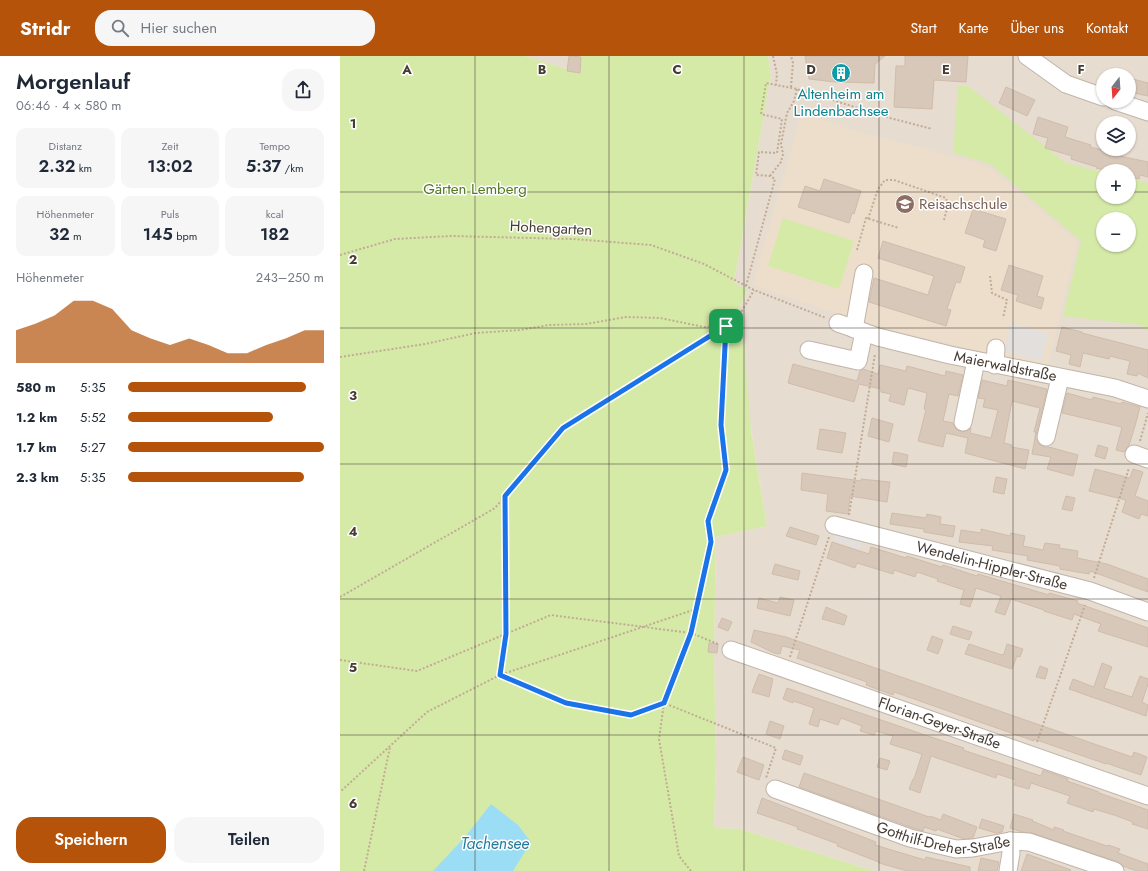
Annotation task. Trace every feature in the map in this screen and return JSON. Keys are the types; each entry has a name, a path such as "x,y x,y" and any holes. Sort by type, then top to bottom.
{"street":[{"path":"1027,56 1066,84 1096,95"},
{"path":"1136,108 1148,112"},
{"path":"808,350 858,361 858,330 864,273"},
{"name":"Maierwaldstraße","path":"858,330 976,361 1115,388 1148,399"},
{"path":"995,365 996,348"},
{"path":"963,422 976,361"},
{"path":"1046,438 1060,378"},
{"name":"Wendelin-Hippler-Straße","path":"834,525 1090,591 1148,612"},
{"name":"Florian-Geyer-Straße","path":"731,650 1148,796"},
{"name":"Gotthilf-Dreher-Straße","path":"775,789 910,838 956,849 973,848 1010,841 1029,842 1114,871"},
{"path":"1008,871 1011,853 1010,841"}],"path":[{"path":"773,56 777,74 776,85"},
{"path":"791,56 793,63 791,87"},
{"path":"746,286 775,179 770,176 756,176 759,152 777,153 782,119 761,114 766,83 791,87 890,118 932,129"},
{"path":"770,176 781,162 783,154 781,144 786,113 794,101 797,89"},
{"path":"857,250 866,218 868,219 878,189 885,180 894,180 946,198 948,205 944,220"},
{"path":"868,219 899,228"},
{"name":"Hohengarten","path":"340,255 395,239 450,236 573,239 651,245 704,264 754,290 858,330"},
{"path":"990,276 992,293 1007,300 1003,318"},
{"path":"340,597 495,508 563,428 733,322 739,316 754,290"},
{"path":"340,357 425,344 476,333 520,330 549,324 586,324 626,317 660,318 704,327 726,326"},
{"path":"691,871 679,856 659,739 664,703 691,633 711,542 708,521 726,470 721,425 726,326"},
{"path":"851,508 858,330"},
{"path":"1141,457 1139,444 1147,416"},
{"path":"1095,574 1127,474"},
{"path":"500,675 506,634 505,496"},
{"path":"786,669 825,548"},
{"path":"1036,745 1087,601"},
{"path":"340,792 427,712 500,675 696,609"},
{"path":"340,660 417,671 551,615 691,633 731,650"},
{"path":"500,675 566,703 631,715 664,703 776,748 766,780 775,789"},
{"path":"364,871 391,745"}],"shaded area":[{"path":"525,56 582,56 579,73"},
{"path":"768,56 1148,56 1148,871 874,871 740,829 714,828 716,759 714,656 716,537 767,526 733,319 748,291 734,283 771,74"},
{"name":"Reisachschule","path":"801,115 989,167 1078,242 1047,367 900,332 820,308 753,284"},
{"path":"1011,323 1049,334 1041,361 1003,351"},
{"path":"836,532 862,541 859,550 833,541"}],"green space":[{"name":"Gärten Lemberg","path":"340,56 525,56 579,73 582,56 768,56 771,74 734,283 748,290 733,320 737,340 744,340 751,430 767,526 716,537 714,656 716,759 714,828 740,829 874,871 340,871"},
{"path":"958,86 968,86 1066,163 1096,170 1096,204 1136,204 1136,180 1148,183 1148,331 1141,325 1063,316 1081,241 990,164 953,153"},
{"path":"783,218 854,241 839,289 768,266"}],"water":[{"name":"Tachensee","path":"491,804 518,825 531,842 513,871 433,871 465,837"}],"building":[{"path":"569,56 581,57 580,73 567,71"},
{"name":"Altenheim am Lindenbachsee","path":"805,56 885,56 875,64 874,83 835,82 809,79"},
{"path":"905,56 968,56 966,82 934,80 932,109 894,107 896,66 905,66"},
{"path":"1136,80 1148,83 1148,96 1136,93"},
{"path":"1006,87 1035,100 1027,116 999,103"},
{"path":"1038,117 1068,127 1065,137 1091,145 1090,147 1096,148 1096,156 1120,156 1148,162 1148,177 1140,175 1139,179 1136,178 1136,164 1096,164 1096,167 1071,159 1072,156 1045,148 1048,138 1033,134"},
{"path":"824,179 861,191 854,214 852,213 849,223 798,207 805,186 820,191"},
{"path":"973,209 1006,219 996,251 983,247 985,240 965,233"},
{"path":"883,241 965,267 960,283 956,282 947,309 951,310 946,326 869,302 874,278 928,295 934,276 878,258"},
{"path":"1009,265 1043,276 1037,296 1044,298 1041,309 1016,301 1018,295 1001,290"},
{"path":"1062,327 1148,350 1148,378 1138,373 1137,376 1127,374 1130,361 1110,356 1109,359 1083,353 1080,367 1069,364 1071,355 1056,351"},
{"path":"793,364 857,381 860,371 863,369 878,374 880,365 906,371 907,366 945,376 946,371 963,375 958,396 949,394 943,421 953,423 956,429 961,432 971,428 970,433 991,438 998,410 983,407 985,399 978,398 982,380 1007,386 1008,380 1047,389 1036,439 1043,447 1049,447 1078,455 1073,476 1047,469 1051,457 1032,454 1036,432 1034,432 1040,408 1012,401 1004,443 1012,445 1011,447 1029,450 1025,469 965,453 968,438 946,433 943,447 918,441 926,410 924,409 927,393 908,388 904,405 889,401 891,394 881,392 881,389 859,384 854,402 788,383"},
{"path":"1067,393 1092,400 1093,397 1140,407 1129,445 1124,452 1116,450 1122,427 1062,413"},
{"path":"872,418 893,424 889,442 868,436"},
{"path":"820,429 846,433 842,453 817,449"},
{"path":"1098,445 1108,448 1105,459 1095,456"},
{"path":"894,452 908,455 906,467 892,464"},
{"path":"1095,469 1130,478 1133,469 1143,472 1135,496 1148,501 1148,516 1141,514 1139,519 1122,512 1126,500 1089,491"},
{"path":"802,473 861,481 861,479 890,482 887,502 850,496 848,514 826,511 828,494 801,490"},
{"path":"996,477 1007,479 1004,494 993,492"},
{"path":"1066,496 1075,498 1072,511 1062,509"},
{"path":"892,513 926,518 927,514 941,517 940,524 955,526 953,537 924,532 924,529 890,524"},
{"path":"790,527 819,536 816,545 786,536"},
{"path":"981,529 1010,536 1011,533 1025,536 1023,546 1043,550 1045,543 1060,545 1059,548 1078,551 1077,558 1107,564 1148,579 1148,592 1090,571 1089,574 1060,569 1060,566 1027,560 1028,556 992,550 993,546 959,542 961,530 981,533"},
{"path":"832,542 869,554 871,547 906,558 907,556 942,567 943,565 977,576 978,574 1049,595 1049,593 1078,601 1077,603 1148,628 1148,647 1098,631 1101,624 1074,614 1072,620 1011,599 1005,615 995,612 1001,596 976,588 970,607 960,604 964,590 937,581 938,579 917,572 915,577 894,570 893,574 857,563 855,568 827,558"},
{"path":"775,564 800,571 798,580 772,574"},
{"path":"780,597 794,600 790,616 757,608 759,598 778,603"},
{"path":"826,607 847,616 844,625 822,619"},
{"path":"722,618 732,622 728,631 718,627"},
{"path":"953,626 972,632 969,640 950,634"},
{"path":"754,630 786,637 1132,757 1134,752 1147,757 1141,775 1034,739 1034,741 894,692 893,695 866,685 867,682 797,658 800,650 782,646 780,654 774,653 751,642"},
{"path":"932,636 943,640 938,654 927,650"},
{"path":"709,643 718,644 717,653 708,652"},
{"path":"969,644 1002,655 1004,654 1007,644 1023,649 1020,657 1017,656 1012,669 965,654"},
{"path":"1102,663 1112,667 1104,688 1132,697 1140,676 1148,679 1148,684 1142,702 1148,705 1146,716 1069,689 1073,679 1094,687"},
{"path":"1040,666 1048,669 1045,679 1036,677"},
{"path":"759,674 773,679 769,697 752,692"},
{"path":"787,688 964,748 963,750 1041,776 1043,770 1068,779 1067,781 1148,810 1148,829 1132,824 1133,822 1114,815 1094,809 1093,812 1067,803 1070,796 1031,783 1029,789 1014,785 1016,780 997,774 996,778 931,756 920,793 909,789 914,779 922,754 890,744 893,736 876,731 874,735 860,731 862,726 841,718 838,725 820,719 818,727 809,724 814,708 783,699"},
{"path":"770,721 784,726 780,739 766,734"},
{"path":"785,750 803,756 800,765 782,759"},
{"path":"743,757 764,765 759,780 737,772"},
{"path":"880,758 890,761 887,770 877,767"},
{"path":"804,773 929,817 930,816 941,820 943,814 977,827 973,838 964,839 937,829 936,831 924,827 923,831 913,828 799,787"},
{"path":"762,798 876,842 875,845 925,860 926,857 970,867 970,871 907,871 879,863 837,846 838,844 797,829 798,827 757,813"},
{"path":"1014,814 1033,820 1032,821 1054,830 1054,827 1107,846 1120,849 1118,853 1148,864 1148,871 1131,869 1118,862 1032,833 1022,832 1010,828"},
{"path":"982,819 1004,826 1002,832 996,833 979,828"},
{"path":"1027,854 1071,870 1021,871"},
{"path":"981,858 999,862 997,871 978,871"}],"place":[{"name":"Altenheim am Lindenbachsee","path":"841,73"},
{"name":"Reisachschule","path":"905,204"}],"route":[{"path":"726,326 721,425 726,470 708,521 711,542 691,633 664,703 631,715 566,703 500,675 506,634 505,496 563,428 726,326"}]}
